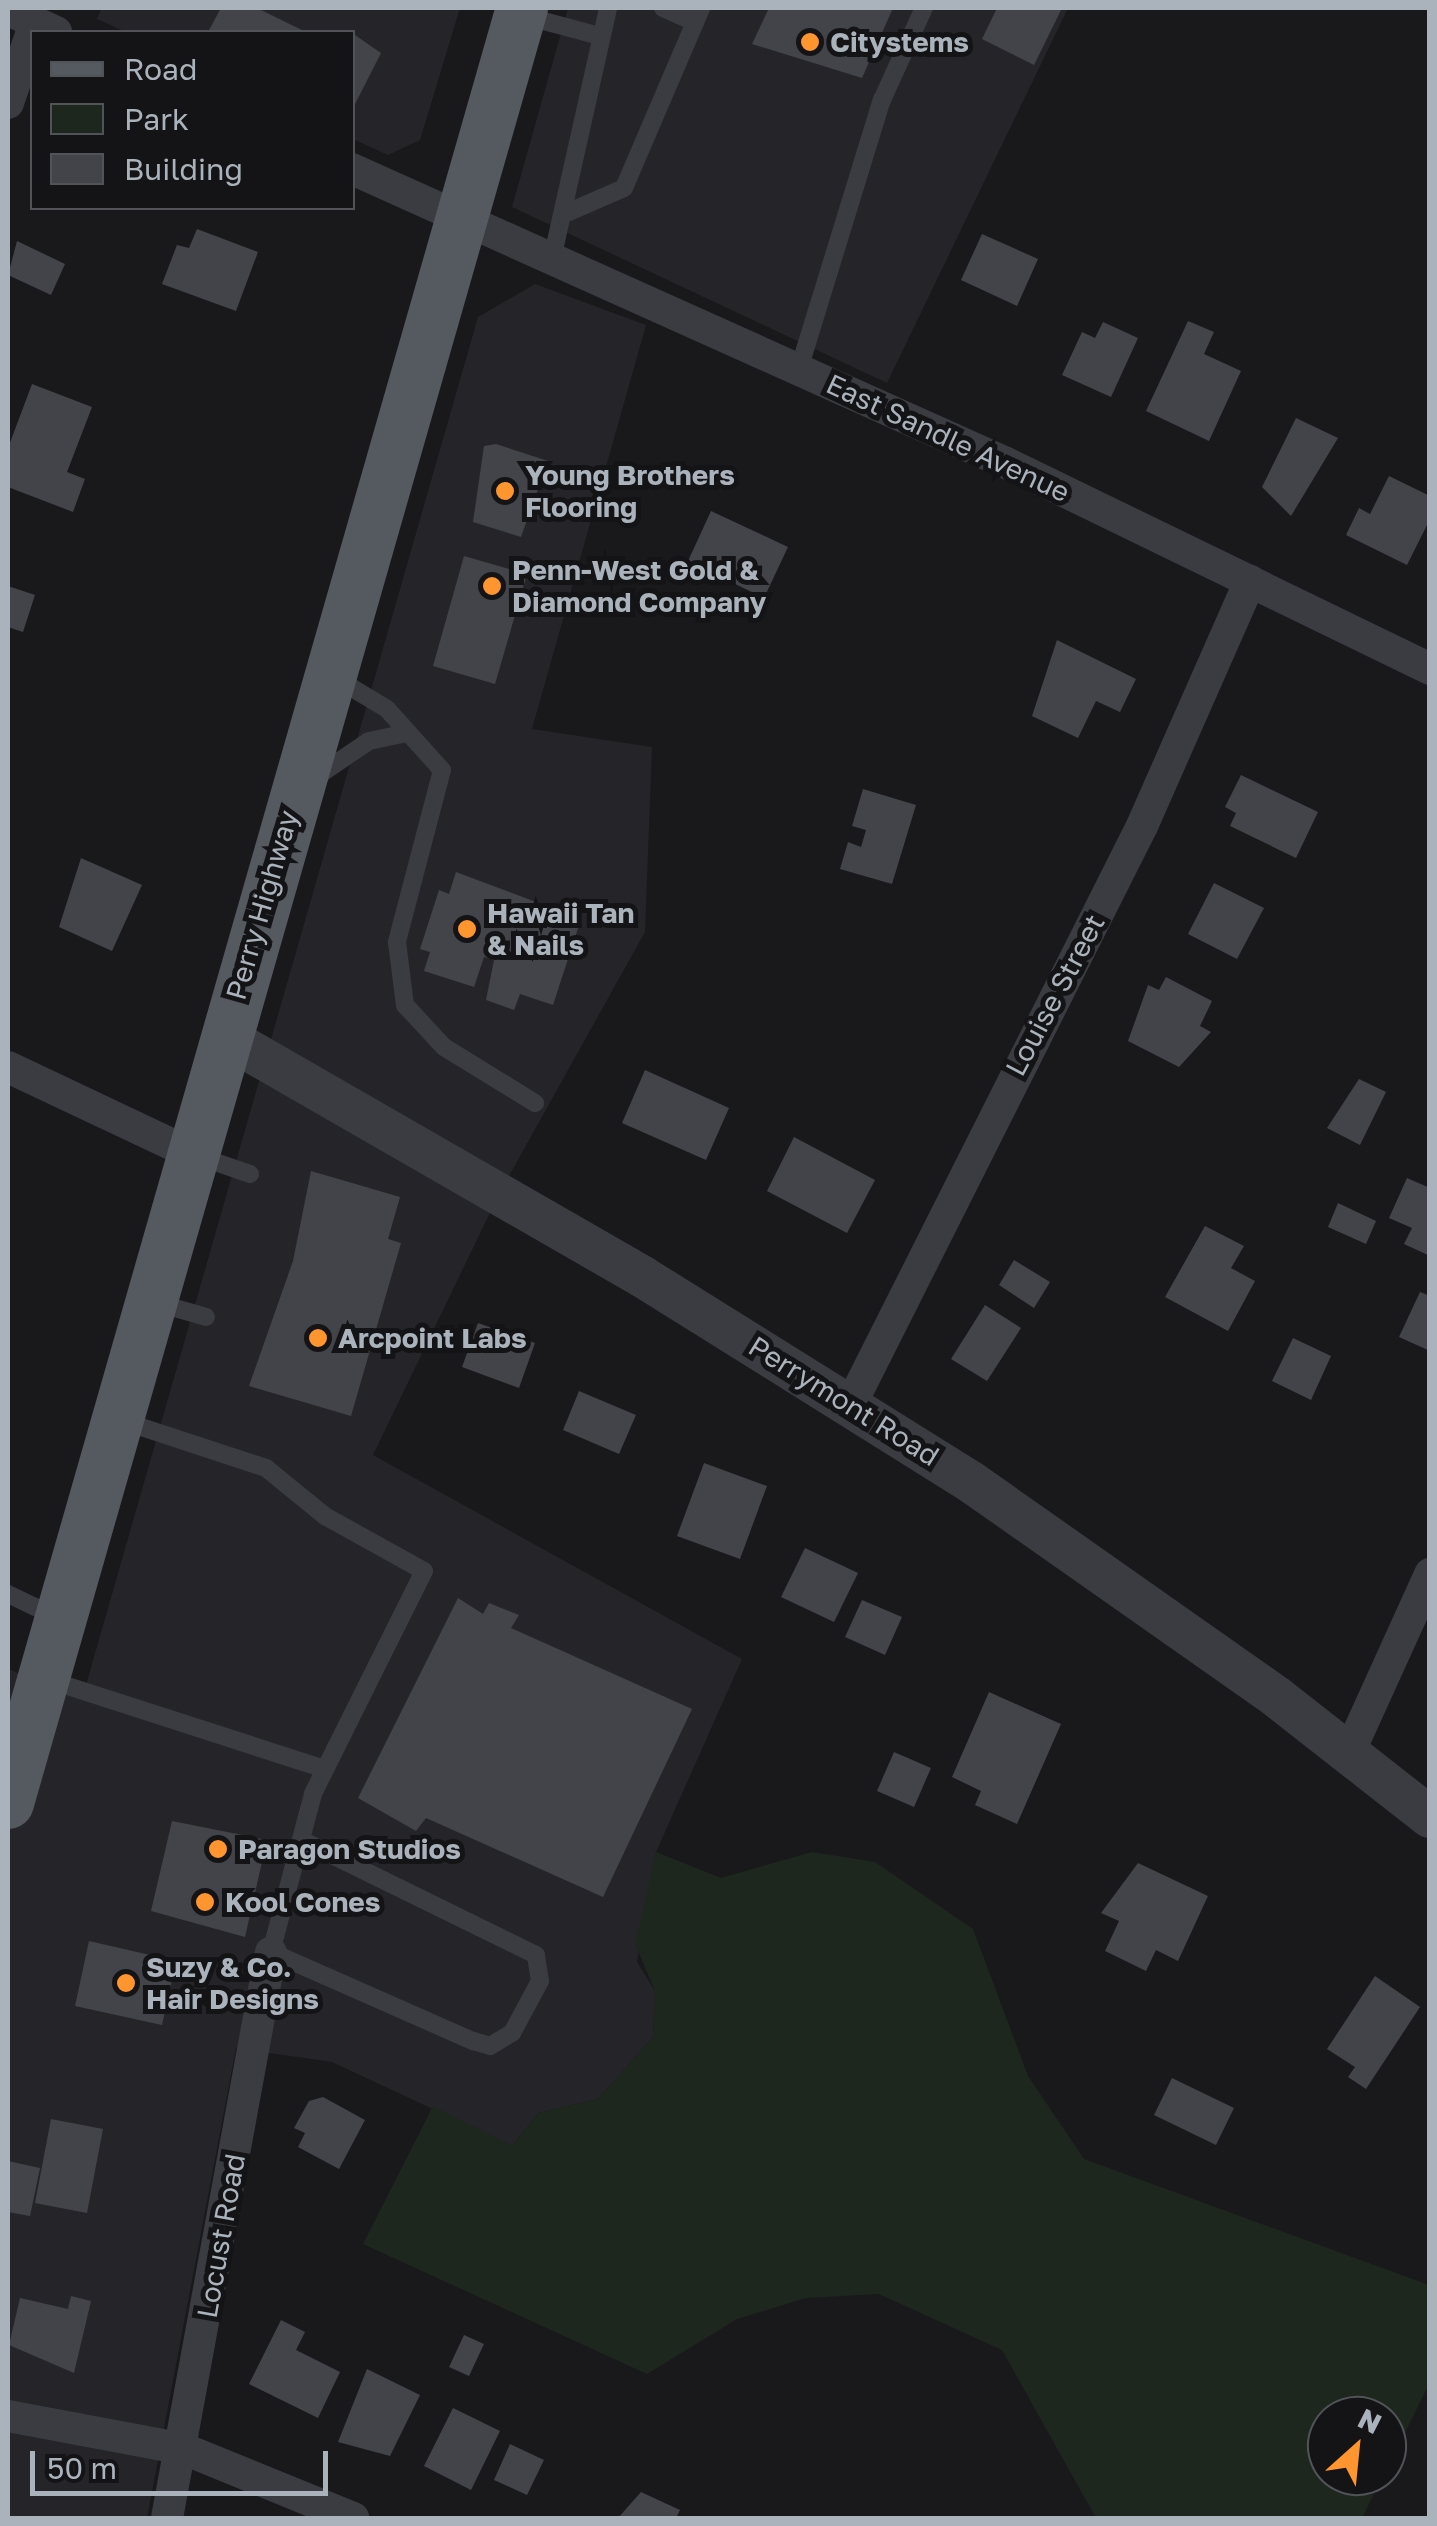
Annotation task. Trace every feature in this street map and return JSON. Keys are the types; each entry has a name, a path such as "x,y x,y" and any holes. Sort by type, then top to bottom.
{"main road":[{"name":"Perry Highway","path":"8,1803 113,1418 521,11"}],"street":[{"path":"8,103 30,32"},
{"name":"East Sandle Avenue","path":"355,170 799,369 1430,669"},
{"name":"Louise Street","path":"851,1404 1151,809 1250,581"},
{"name":"Perrymont Road","path":"224,1036 851,1404 1120,1584 1430,1817"},
{"path":"8,1067 190,1154"},
{"path":"1348,1755 1430,1574"},
{"name":"Locust Road","path":"167,2518 184,2449 272,1952"},
{"path":"8,2416 184,2449 353,2518"}],"lane":[{"path":"552,259 569,212 566,166 596,35 608,8"},
{"path":"569,212 624,188 697,15 663,8"},
{"path":"799,369 882,100 924,8"},
{"path":"521,11 596,35"},
{"path":"329,674 439,757 444,792 398,942 398,984 417,1023 444,1047 535,1103"},
{"path":"292,802 352,750 408,734"},
{"path":"190,1154 250,1174"},
{"path":"147,1300 206,1317"},
{"path":"113,1418 266,1468 326,1516 424,1571 325,1769 272,1952 490,2046 512,2033 540,1981 526,1947 305,1842"},
{"path":"8,1594 57,1617"},
{"path":"40,1677 325,1769"}],"shaded area":[{"path":"102,8 460,8 420,140 388,155 355,140 355,30 122,30 97,19"},
{"path":"568,8 1068,8 887,383 512,207"},
{"path":"535,284 646,325 532,729 652,747 645,932 500,1192 373,1455 742,1659 656,1852 637,1962 655,1991 653,2037 598,2099 538,2113 512,2146 332,2062 236,2048 147,2518 8,2518 8,1669 82,1699 478,317"}],"green space":[{"path":"656,1852 721,1878 812,1852 875,1862 973,1929 1028,2076 1084,2159 1429,2285 1429,2384 1407,2429 1407,2396 1307,2396 1307,2496 1373,2496 1362,2518 1096,2518 1002,2350 879,2294 806,2298 737,2319 647,2374 363,2244 433,2106 512,2146 538,2113 598,2099 653,2037 655,1991 635,1944"}],"building":[{"path":"221,8 259,9 302,30 209,30"},
{"path":"769,8 893,8 862,78 752,44"},
{"path":"997,8 1062,8 1034,65 982,39"},
{"path":"355,35 381,53 355,104"},
{"path":"197,229 258,252 236,311 162,284 177,245 189,248"},
{"path":"982,234 1038,259 1017,306 961,280"},
{"path":"17,241 65,264 51,295 8,275"},
{"path":"1188,321 1214,332 1204,354 1241,371 1209,441 1146,411"},
{"path":"1103,322 1138,338 1111,397 1062,375 1082,332 1095,338"},
{"path":"32,384 92,407 67,472 85,479 73,512 8,487 8,448"},
{"path":"1296,418 1338,438 1291,516 1262,487"},
{"name":"Young Brothers Flooring","path":"496,444 548,461 521,537 473,522 484,446"},
{"path":"1389,476 1430,496 1430,519 1407,565 1346,535 1359,508 1370,514"},
{"path":"711,511 788,547 764,598 688,561"},
{"path":"464,556 527,574 495,684 433,666"},
{"path":"8,586 35,595 23,632 8,627"},
{"path":"1057,640 1136,679 1120,712 1096,701 1078,738 1032,716"},
{"path":"1241,775 1318,812 1296,858 1230,826 1236,813 1225,807"},
{"path":"863,789 916,805 892,884 840,869 848,842 861,847 866,830 852,826"},
{"path":"81,858 142,885 112,951 59,927"},
{"path":"456,872 581,919 553,1005 520,994 514,1010 486,1000 494,960 484,957 474,987 424,971 430,952 420,949 439,890 449,894"},
{"path":"1214,883 1264,908 1237,959 1188,934"},
{"path":"1166,977 1212,1001 1200,1026 1211,1032 1179,1067 1128,1041 1148,985 1159,990"},
{"path":"645,1070 729,1108 706,1160 622,1123"},
{"path":"1359,1079 1386,1092 1360,1145 1327,1128"},
{"path":"794,1137 875,1180 847,1233 767,1191"},
{"path":"311,1171 400,1197 388,1239 401,1243 351,1416 249,1386 293,1261"},
{"path":"1407,1178 1430,1188 1430,1256 1404,1244 1412,1228 1389,1218"},
{"path":"1338,1203 1376,1221 1366,1244 1328,1227"},
{"path":"1205,1226 1244,1246 1231,1268 1255,1281 1228,1331 1165,1297"},
{"path":"1014,1260 1050,1282 1034,1308 999,1285"},
{"path":"1420,1292 1430,1296 1430,1351 1399,1337"},
{"path":"985,1305 1021,1328 987,1381 951,1359"},
{"path":"478,1323 535,1343 519,1388 462,1367"},
{"path":"1293,1338 1331,1356 1311,1400 1272,1381"},
{"path":"579,1391 636,1415 619,1454 563,1430"},
{"path":"704,1463 767,1486 740,1559 677,1536"},
{"path":"805,1548 858,1573 834,1622 781,1597"},
{"path":"458,1598 483,1614 489,1603 519,1615 511,1628 692,1709 603,1897 426,1818 416,1831 358,1798"},
{"path":"862,1600 902,1617 885,1655 845,1637"},
{"path":"989,1692 1061,1724 1017,1824 975,1805 981,1791 952,1777"},
{"path":"894,1752 931,1768 914,1807 877,1791"},
{"path":"172,1821 267,1840 245,1937 151,1911"},
{"path":"1138,1863 1208,1896 1178,1961 1156,1950 1146,1971 1105,1951 1119,1921 1101,1913"},
{"name":"Suzy & Co. Hair Designs","path":"89,1941 176,1961 162,2025 75,2006"},
{"path":"1375,1976 1420,2007 1366,2089 1348,2077 1355,2067 1327,2049"},
{"path":"1172,2078 1234,2108 1216,2145 1154,2115"},
{"path":"323,2097 365,2120 339,2169 298,2147 305,2133 294,2128 309,2101"},
{"path":"51,2119 103,2129 87,2213 35,2203"},
{"path":"8,2161 40,2168 30,2216 8,2212"},
{"path":"71,2296 91,2301 74,2373 9,2345 20,2298 68,2309"},
{"path":"281,2320 305,2332 296,2350 340,2372 318,2418 249,2384"},
{"path":"464,2335 484,2344 469,2376 449,2367"},
{"path":"367,2369 420,2395 390,2456 338,2442"},
{"path":"453,2408 500,2431 471,2490 424,2466"},
{"path":"510,2444 544,2460 527,2495 494,2480"},
{"path":"641,2492 680,2510 676,2518 618,2518"}],"place":[{"name":"Citystems","path":"810,42"},
{"name":"Young Brothers Flooring","path":"505,491"},
{"name":"Penn-West Gold & Diamond Company","path":"492,586"},
{"name":"Hawaii Tan & Nails","path":"467,929"},
{"name":"Arcpoint Labs","path":"318,1338"},
{"name":"Paragon Studios","path":"218,1849"},
{"name":"Kool Cones","path":"205,1902"},
{"name":"Suzy & Co. Hair Designs","path":"126,1983"}]}
